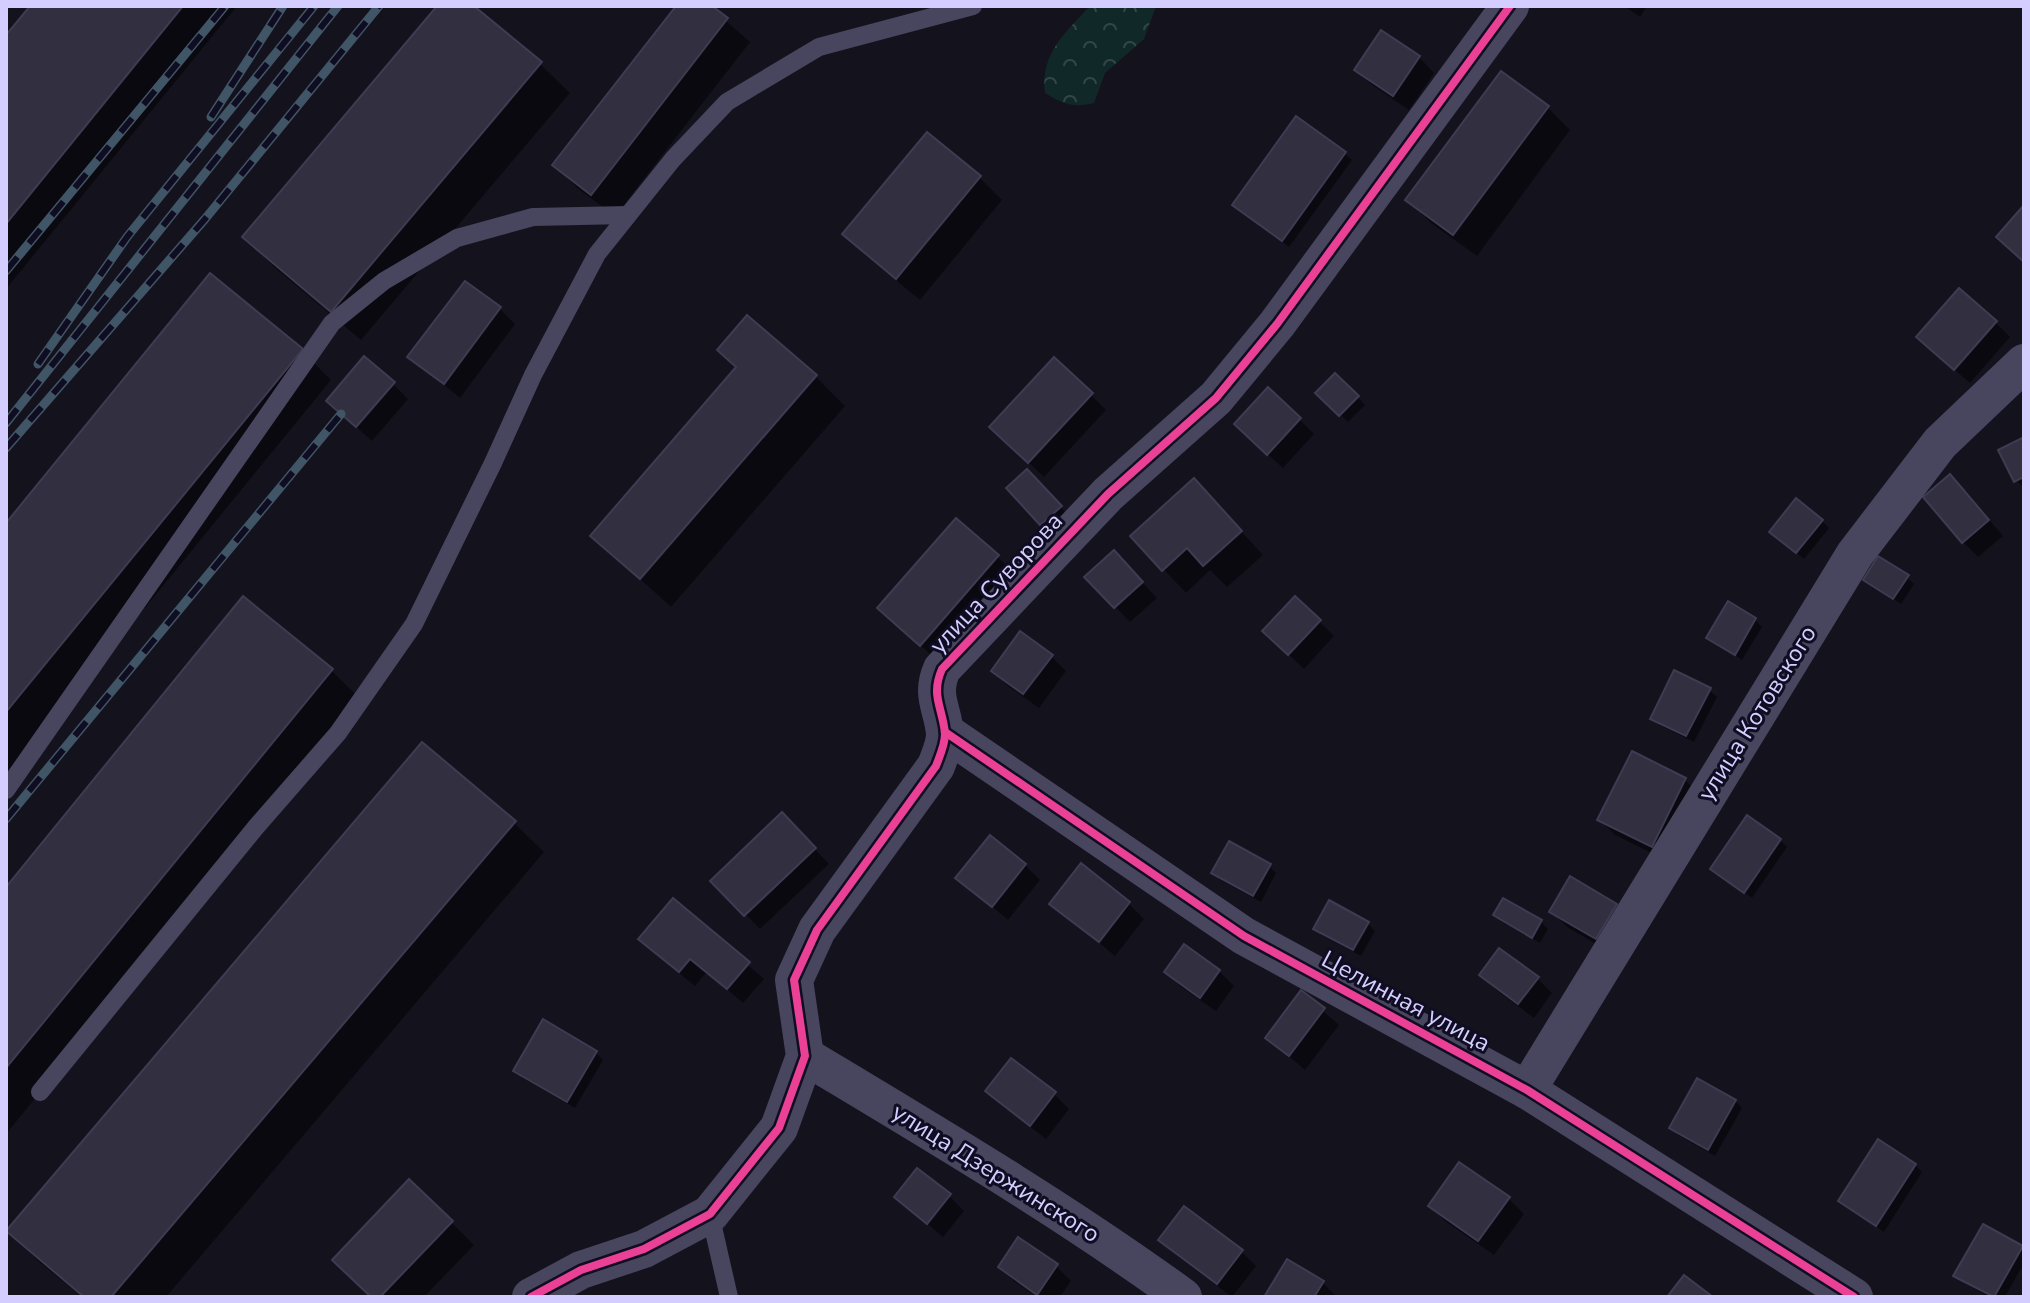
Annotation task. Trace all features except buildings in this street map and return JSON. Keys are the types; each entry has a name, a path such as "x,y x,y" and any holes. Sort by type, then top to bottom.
{"street":[{"name":"улица Суворова","path":"531,1297 581,1270 644,1249 710,1214 779,1128 805,1056 794,980 817,930 936,766 944,746 945,732 937,703 936,681 942,669 1108,494 1216,398 1277,324 1510,6"},
{"name":"улица Котовского","path":"1527,1090 1855,554 1940,443 2024,363"},
{"name":"Целинная улица","path":"945,732 1244,936 1527,1090 1854,1297"},
{"name":"улица Дзержинского","path":"805,1056 1112,1245 1183,1297"}],"lane":[{"path":"40,1092 256,827 338,733 414,624 533,375 597,254 673,159 727,102 819,47 973,6"},
{"path":"6,790 332,323 384,281 457,238 533,217 628,215"},
{"path":"710,1214 729,1297"}],"green space":[{"path":"1090,6 1156,6 1144,39 1105,73 1094,103 1068,104 1045,93 1046,67 1056,45"}],"railway":[{"path":"6,271 225,6"},
{"path":"211,117 283,6"},
{"path":"38,364 127,237 314,6"},
{"path":"6,423 338,6"},
{"path":"6,448 205,219 379,6"},
{"path":"6,819 341,414"}],"cycle path":[{"path":"531,1297 581,1270 644,1249 710,1214 779,1128 805,1056 794,980 817,930 936,766 945,738 937,695 942,669 1108,494 1216,398 1277,324 1510,6"},
{"path":"945,732 1244,936 1527,1090 1854,1297"}]}
